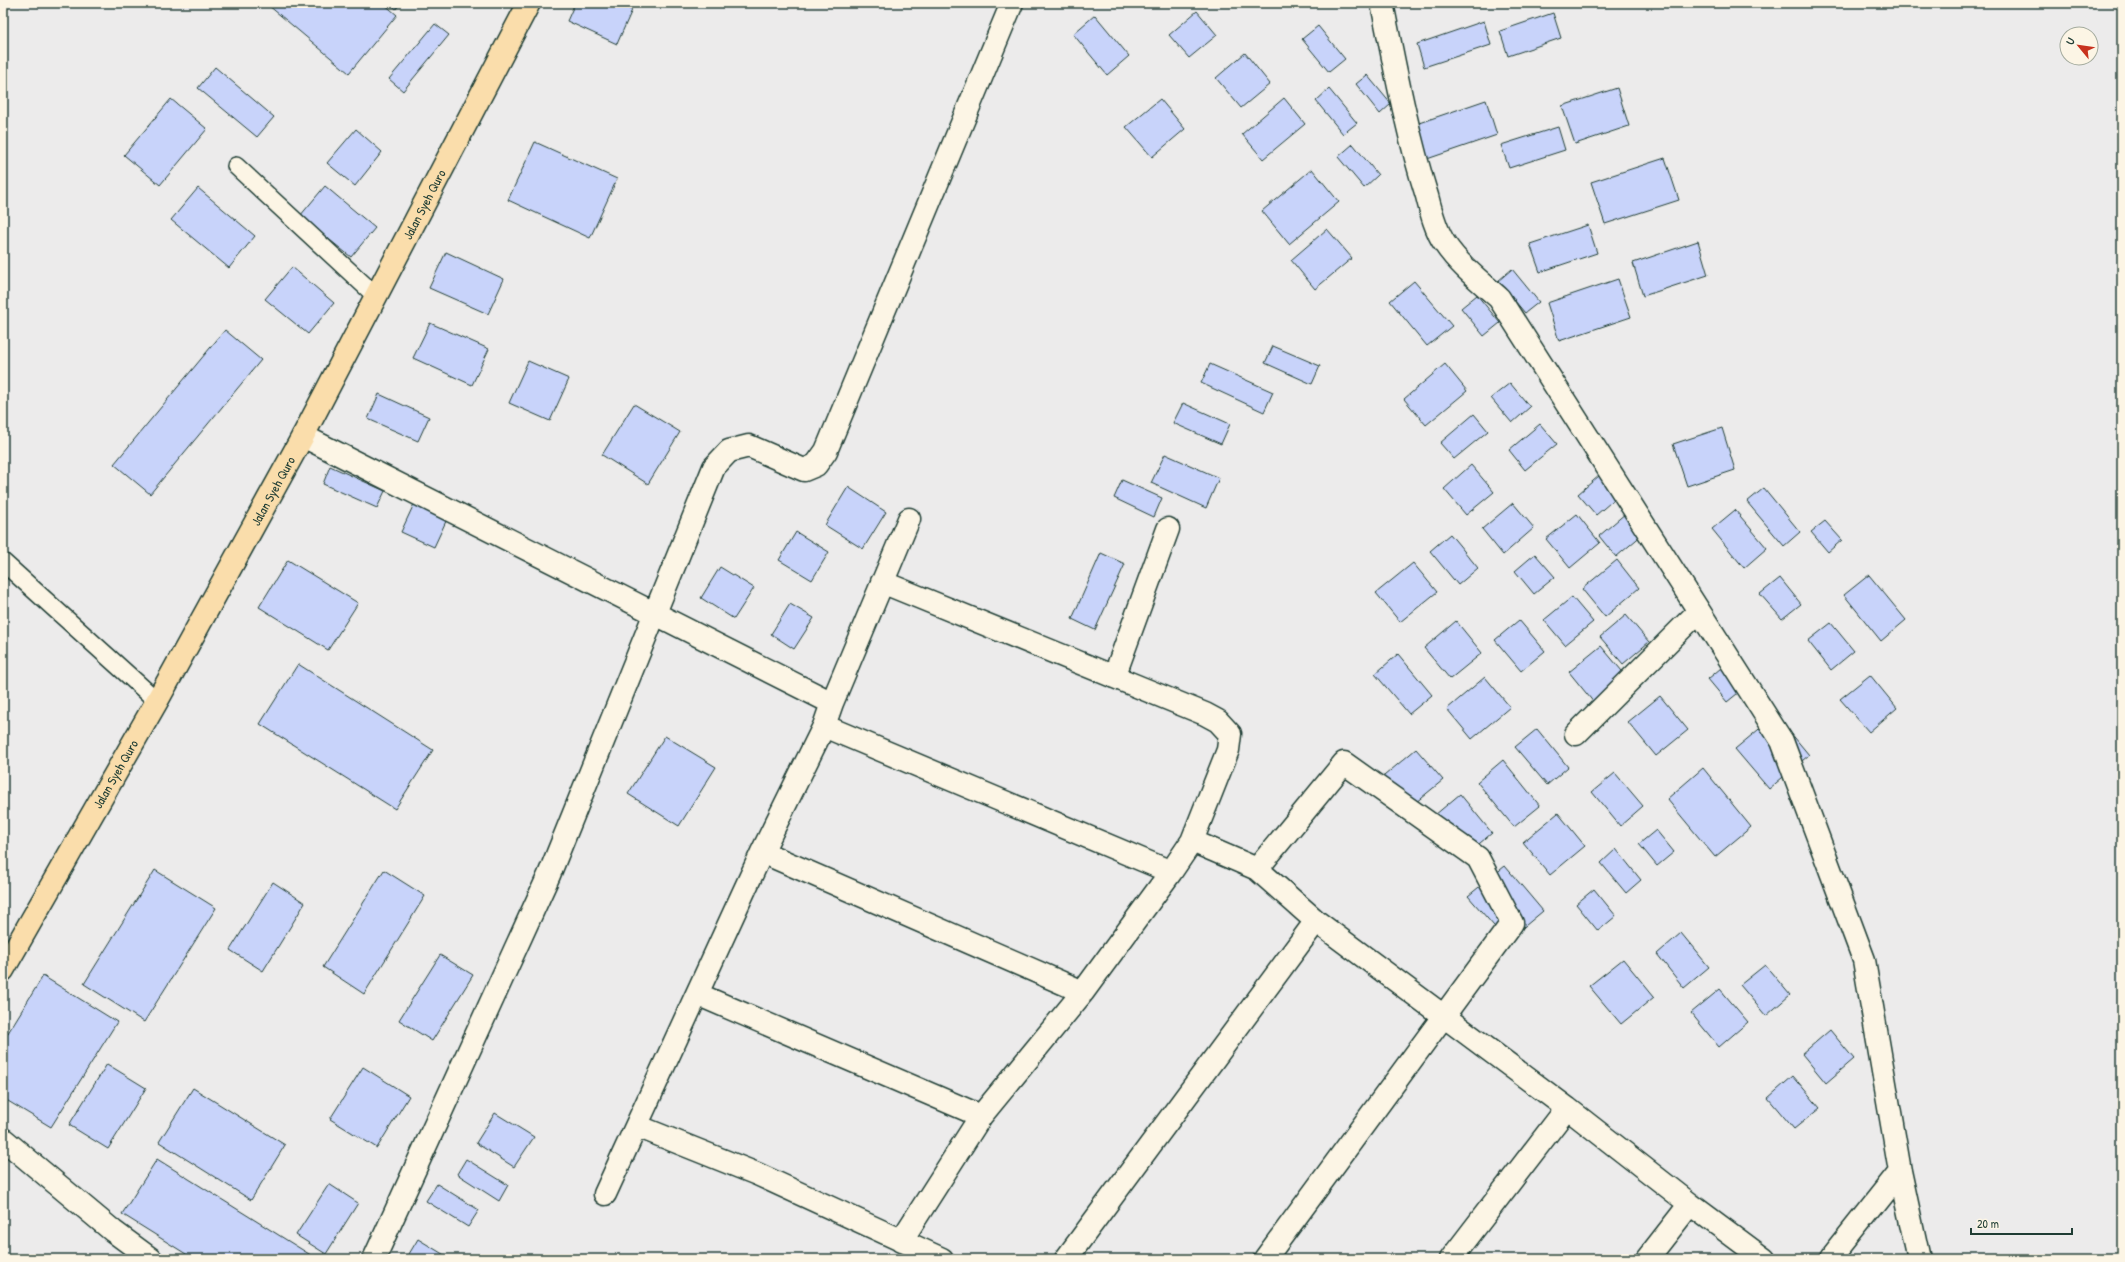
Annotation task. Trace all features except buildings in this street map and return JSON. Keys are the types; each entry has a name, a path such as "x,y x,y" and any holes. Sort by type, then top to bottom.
{"main road":[{"name":"Jalan Syeh Quro","path":"3,970 157,701 303,436 530,3"}],"street":[{"path":"374,1259 549,876 714,467 729,451 749,446 804,470 816,465 826,451 1012,3"},
{"path":"1382,3 1400,90 1421,177 1433,217 1445,244 1467,268 1499,298 1782,741 1864,960 1900,1171 1919,1259"},
{"path":"303,436 654,614 832,702"},
{"path":"606,1194 762,852 824,726 832,702 909,520"},
{"path":"1114,677 1168,529"},
{"path":"882,582 1205,714 1218,721 1230,734 1228,750 1192,841 1083,992 981,1116 901,1241"},
{"path":"1576,734 1699,611"},
{"path":"824,726 1171,872"},
{"path":"1257,869 1344,763 1478,858 1512,923 1265,1259"},
{"path":"1192,841 1257,869 1316,921 1567,1108 1690,1204 1764,1259"},
{"path":"762,852 1083,992"},
{"path":"1066,1259 1316,921"},
{"path":"697,994 981,1116"},
{"path":"1451,1259 1567,1108"},
{"path":"637,1126 757,1174 942,1259"},
{"path":"3,1139 113,1231 152,1259"},
{"path":"1830,1259 1900,1171"},
{"path":"1647,1259 1690,1204"}],"lane":[{"path":"236,166 376,296"},
{"path":"3,562 157,701"}]}
